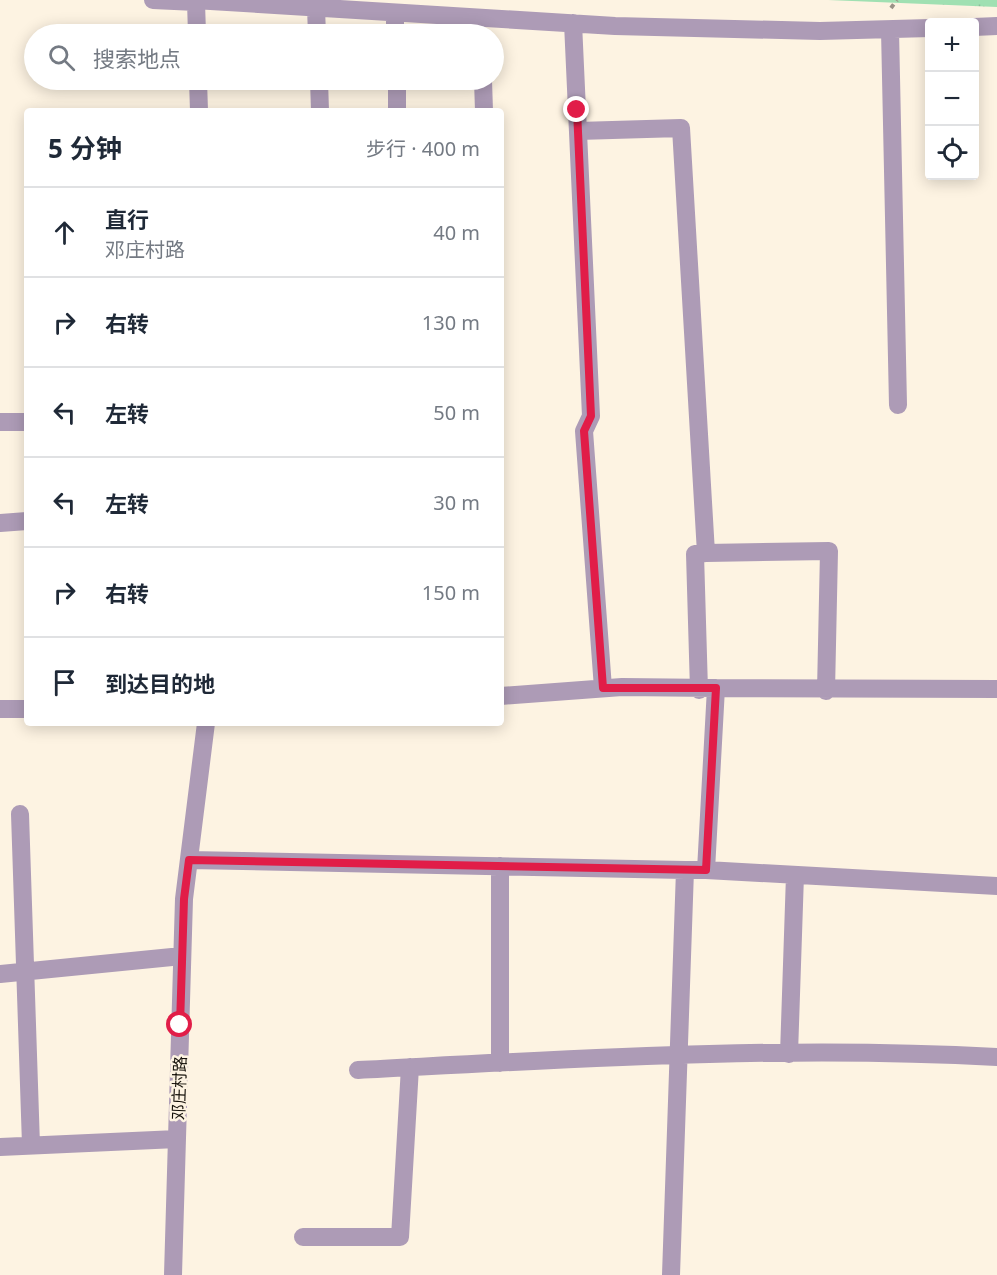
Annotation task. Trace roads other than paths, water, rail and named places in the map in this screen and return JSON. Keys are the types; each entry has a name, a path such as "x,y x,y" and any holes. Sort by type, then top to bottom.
{"street":[{"path":"153,0 395,13 468,24"},
{"path":"195,1 196,24"},
{"path":"316,9 317,24"},
{"path":"395,13 395,24"},
{"path":"504,25 573,23 820,31 925,28"},
{"path":"573,23 591,416 584,431 603,688"},
{"path":"979,27 997,26"},
{"path":"891,30 898,405"},
{"path":"198,90 199,108"},
{"path":"319,90 320,108"},
{"path":"397,90 398,108"},
{"path":"483,90 484,108"},
{"path":"578,131 681,128 706,552"},
{"path":"0,422 24,422"},
{"path":"0,523 24,521"},
{"path":"706,870 707,689 695,554 828,551 826,691"},
{"path":"504,696 603,688 826,691 997,689"},
{"path":"0,709 24,709"},
{"name":"邓庄村路","path":"173,1275 183,956 189,860 206,726"},
{"path":"20,814 31,1145"},
{"path":"189,860 706,870 997,886"},
{"path":"500,866 500,1063"},
{"path":"671,1275 681,1054 686,870"},
{"path":"789,1054 795,875"},
{"path":"0,974 183,956"},
{"path":"357,1070 681,1054 945,1054 997,1057"},
{"path":"303,1237 400,1237 410,1067"},
{"path":"0,1147 177,1139"}]}
